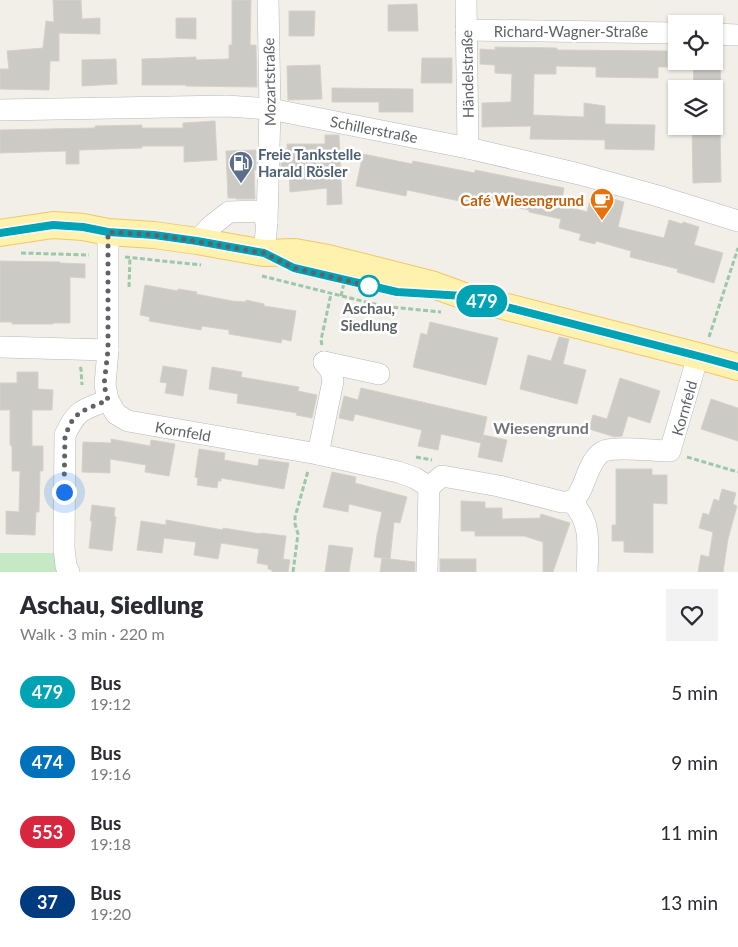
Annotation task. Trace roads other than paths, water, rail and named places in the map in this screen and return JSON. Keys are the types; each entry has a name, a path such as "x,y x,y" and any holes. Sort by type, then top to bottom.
{"main road":[{"path":"9,240 69,240 94,237 108,244 154,235 200,253 259,264 295,252 328,258 431,284 456,304 700,356 738,367"}],"street":[{"name":"Mozartstraße","path":"259,264 268,222 270,109 268,0"},
{"name":"Händelstraße","path":"466,0 468,148"},
{"name":"Richard-Wagner-Straße","path":"466,30 668,33"},
{"path":"723,34 738,35"},
{"name":"Schillerstraße","path":"0,110 227,106 270,109 468,148 580,174 658,196 738,222"},
{"path":"200,253 217,220 229,212 260,211 268,222"},
{"path":"69,572 66,566 64,548 65,435 72,421 80,412 108,400 104,385 108,350 108,244"},
{"path":"0,347 108,350"},
{"name":"Kornfeld","path":"572,501 577,496 596,457 602,452 612,449 670,451 700,356"},
{"path":"315,454 334,382 331,371 324,362 379,374"},
{"name":"Kornfeld","path":"108,400 116,414 128,421 315,454 398,472 415,478 429,487"},
{"path":"427,572 429,487 442,476 499,486 562,502 572,501 584,518 588,532 587,572"}],"place":[{"name":"Freie Tankstelle Harald Rösler","path":"241,184"},
{"name":"Café Wiesengrund","path":"602,221"},
{"name":"Aschau, Siedlung","path":"369,286"}],"district":[{"name":"Wiesengrund","path":"541,427"}]}
